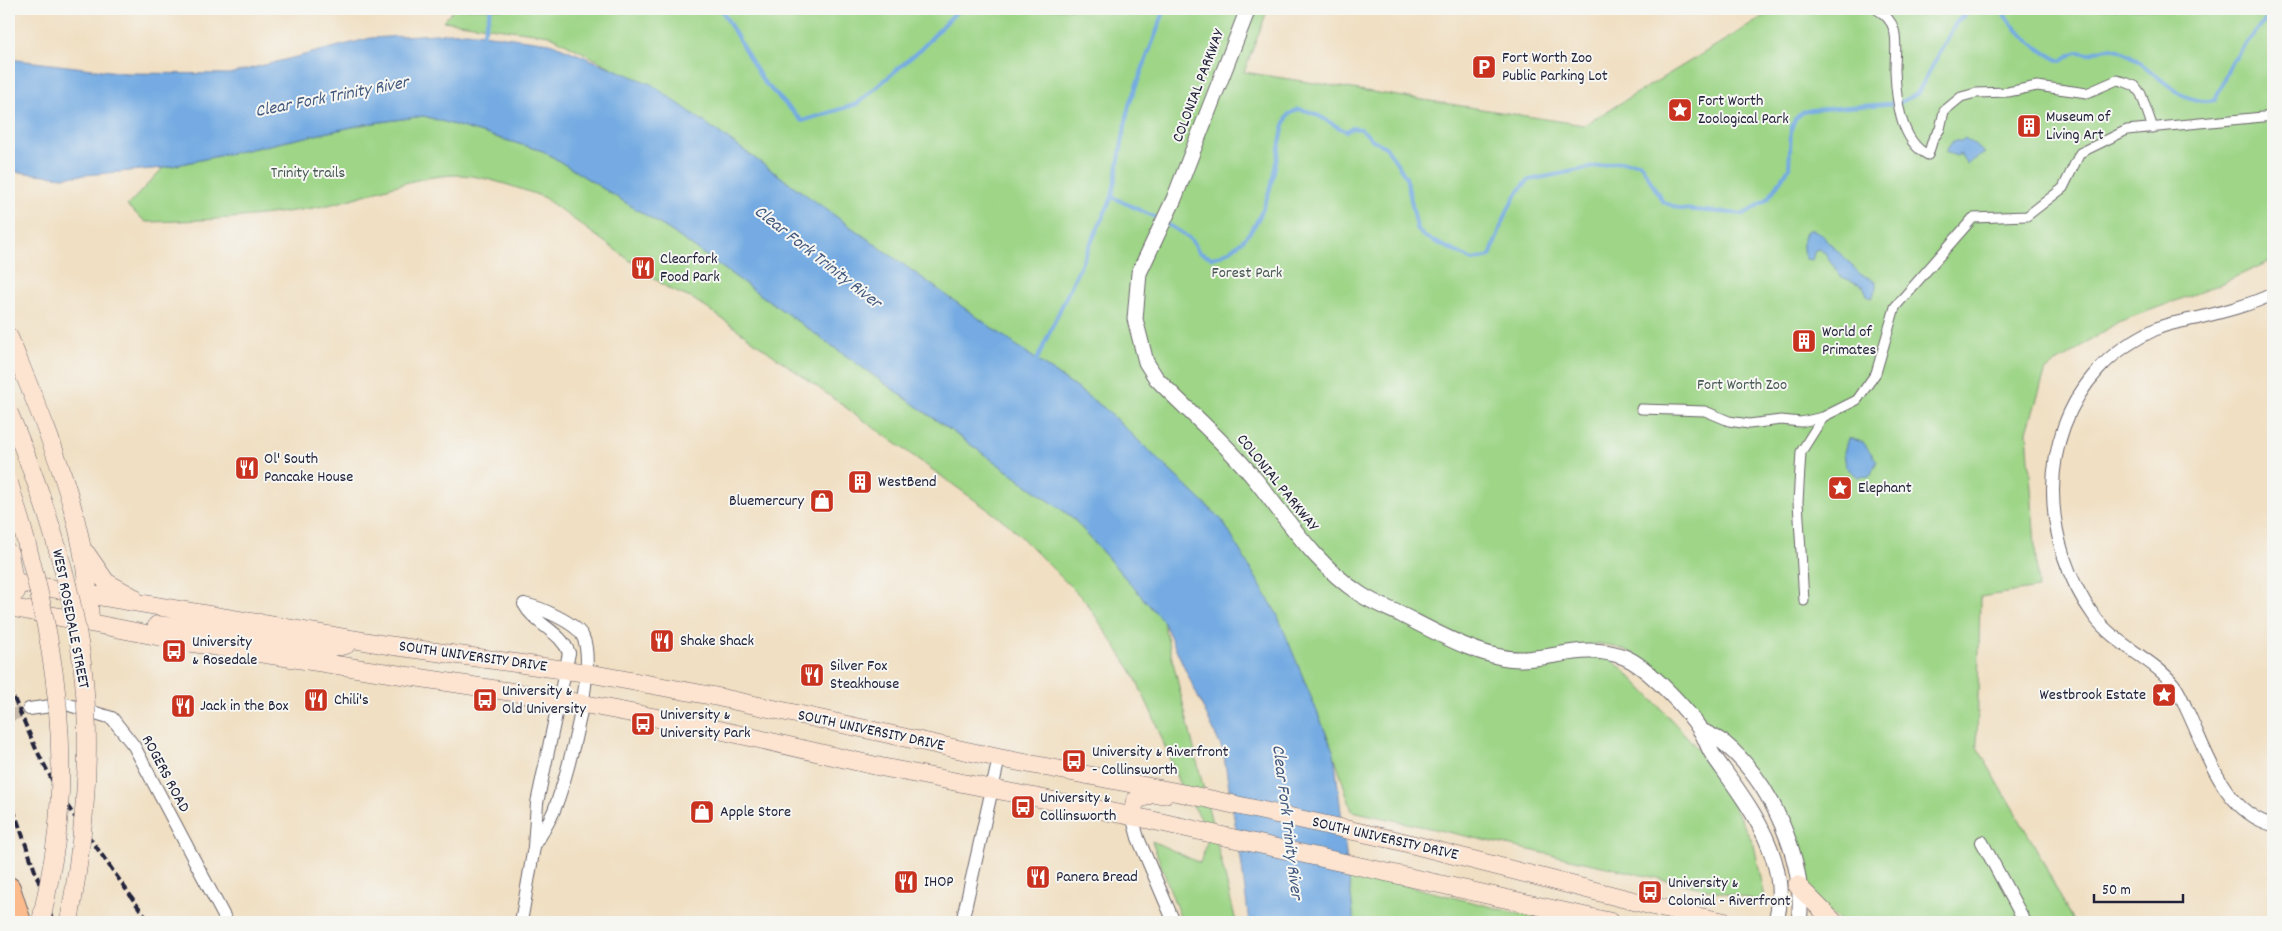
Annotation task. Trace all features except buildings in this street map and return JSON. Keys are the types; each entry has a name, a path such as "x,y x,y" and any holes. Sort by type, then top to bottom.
{"highway":[{"path":"9,888 20,922"}],"main road":[{"path":"9,337 63,469 82,548 90,594 90,623"},
{"name":"WEST ROSEDALE STREET","path":"9,413 55,539 77,634 84,680 87,722 83,836 69,922"},
{"name":"WEST ROSEDALE STREET","path":"9,483 34,564 50,637 60,735 59,812 41,922"},
{"path":"82,548 106,582 126,595 163,608"},
{"path":"9,553 14,608"},
{"name":"SOUTH UNIVERSITY DRIVE","path":"12,582 361,640 587,673 712,696 1395,840 1681,913 1725,922"},
{"name":"SOUTH UNIVERSITY DRIVE","path":"14,608 137,632 558,700 715,729 992,789 1132,816 1611,922"},
{"path":"137,632 147,624 237,635 248,632 260,623"},
{"path":"255,652 256,643 269,639 311,646 342,646 361,640"},
{"path":"1132,816 1135,801 1152,794 1192,796"},
{"path":"1797,885 1834,922"}],"street":[{"name":"COLONIAL PARKWAY","path":"1248,9 1174,199 1144,260 1137,285 1135,319 1146,362 1156,378 1254,478 1291,528 1324,566 1361,595 1428,628 1492,655 1521,659 1576,650 1593,650 1627,658 1640,666 1661,685 1700,730 1712,753 1733,781 1768,842 1778,880 1780,901 1776,922"},
{"path":"1876,9 1892,22 1896,34 1896,75 1901,116 1916,147 1928,155 1933,139 1940,129 1944,111 1962,97 1976,93 2008,92 2037,86 2087,93 2117,80 2134,86 2140,94 2153,128"},
{"path":"1641,409 1705,411 1729,420 1749,424 1781,420 1801,422 1823,417 1857,400 1876,373 1895,307 1973,218 2027,216 2063,188 2080,152 2127,130 2273,116"},
{"path":"2273,294 2255,302 2159,328 2114,355 2098,369 2071,410 2057,446 2053,476 2056,535 2067,568 2096,618 2115,638 2175,685 2209,760 2224,788 2246,812 2260,821 2273,825"},
{"path":"1804,601 1799,472 1801,452 1823,417"},
{"path":"521,922 534,847 537,803 569,653 566,646 555,634 531,616 524,604 540,608 582,634 588,649 587,673 581,704 556,807 534,847"},
{"name":"ROGERS ROAD","path":"29,709 66,704 112,718 134,746 227,922"},
{"name":"COLONIAL PARKWAY","path":"1700,730 1723,743 1755,778 1782,822 1797,885 1800,907 1799,922"},
{"path":"962,922 999,758"},
{"path":"1132,816 1138,838 1174,922"},
{"path":"1982,842 2025,922"}],"green space":[{"path":"455,9 1268,9 1244,72 1584,125 1770,13 1773,9 2273,9 2273,260 2211,288 2118,322 2046,370 2027,431 2038,588 1980,597 1977,747 2036,848 2073,922 1843,922 1828,912 1812,891 1731,742 1633,653 1609,645 1591,644 1623,669 1691,741 1717,774 1754,845 1766,902 1352,811 1328,737 1222,520 1104,408 670,98 549,35 443,21"},
{"name":"Trinity trails","path":"424,116 543,151 671,231 1072,517 1163,621 1236,922 1182,922 1152,841 1200,863 1210,833 1179,783 1153,716 1132,671 1086,602 1008,524 727,322 693,299 669,289 543,197 492,180 462,175 443,176 405,183 313,208 209,220 146,222 127,206 163,168 366,124"},
{"path":"1348,871 1552,922 1354,922"}],"water":[{"name":"Clear Fork Trinity River","path":"467,32 550,43 651,84 1104,408 1222,520 1277,614 1334,753 1354,922 1249,922 1241,859 1223,751 1163,621 1072,517 671,231 543,151 424,116 366,124 163,168 63,177 9,171 9,59 126,73 229,74 371,38"},
{"path":"1965,138 1985,153 1967,164 1960,154 1957,156 1945,152 1953,141 1961,141"},
{"path":"1808,230 1814,230 1821,234 1860,274 1876,281 1876,289 1872,298 1868,297 1863,286 1840,276 1825,253 1819,249 1815,250 1812,260 1806,259 1803,252 1803,244 1804,236"},
{"path":"1848,438 1863,442 1877,461 1870,476 1858,477 1846,467 1844,452"}],"waterway":[{"path":"482,38 491,9"},
{"path":"721,9 763,81 802,121 857,104 922,48 959,9"},
{"path":"1112,197 1129,105 1165,9"},
{"path":"1167,224 1193,242 1198,252 1213,258 1232,249 1246,237 1257,221 1265,204 1288,115 1298,109 1317,115 1346,131 1352,128 1361,129 1373,140 1387,148 1406,177 1417,228 1423,236 1473,260 1490,256 1510,205 1529,180 1619,162 1640,163 1663,202 1681,209 1744,214 1768,199 1789,168 1791,129 1795,119 1803,112 1811,110 1899,103 1917,94 1956,23 1970,9"},
{"path":"2000,9 2025,37 2056,59 2062,61 2076,52 2089,54 2105,48 2121,51 2172,88 2185,96 2200,101 2215,100 2232,61 2273,11"},
{"path":"1035,364 1112,197 1161,220"}],"tunnel":[{"path":"9,716 29,709"}],"railway":[{"path":"9,687 36,749 61,797 149,922"},
{"path":"9,797 53,922"}],"place":[{"name":"Fort Worth Zoo Public Parking Lot","path":"1484,67"},
{"name":"Fort Worth Zoological Park","path":"1680,110"},
{"name":"Museum of Living Art","path":"2029,126"},
{"name":"Clearfork Food Park","path":"643,268"},
{"name":"World of Primates","path":"1804,341"},
{"name":"Ol' South Pancake House","path":"247,468"},
{"name":"WestBend","path":"860,482"},
{"name":"Elephant","path":"1840,488"},
{"name":"Bluemercury","path":"822,501"},
{"name":"Shake Shack","path":"662,641"},
{"name":"University & Rosedale","path":"174,651"},
{"name":"Silver Fox Steakhouse","path":"812,675"},
{"name":"Westbrook Estate","path":"2164,695"},
{"name":"Chili's","path":"316,700"},
{"name":"University & Old University","path":"485,700"},
{"name":"Jack in the Box","path":"183,706"},
{"name":"University & University Park","path":"643,724"},
{"name":"University & Riverfront - Collinsworth","path":"1074,761"},
{"name":"University & Collinsworth","path":"1023,807"},
{"name":"Apple Store","path":"702,812"},
{"name":"Panera Bread","path":"1038,877"},
{"name":"IHOP","path":"906,882"},
{"name":"University & Colonial - Riverfront","path":"1650,892"}],"park label":[{"name":"Forest Park","path":"1247,273"},
{"name":"Fort Worth Zoo","path":"1742,385"}]}
